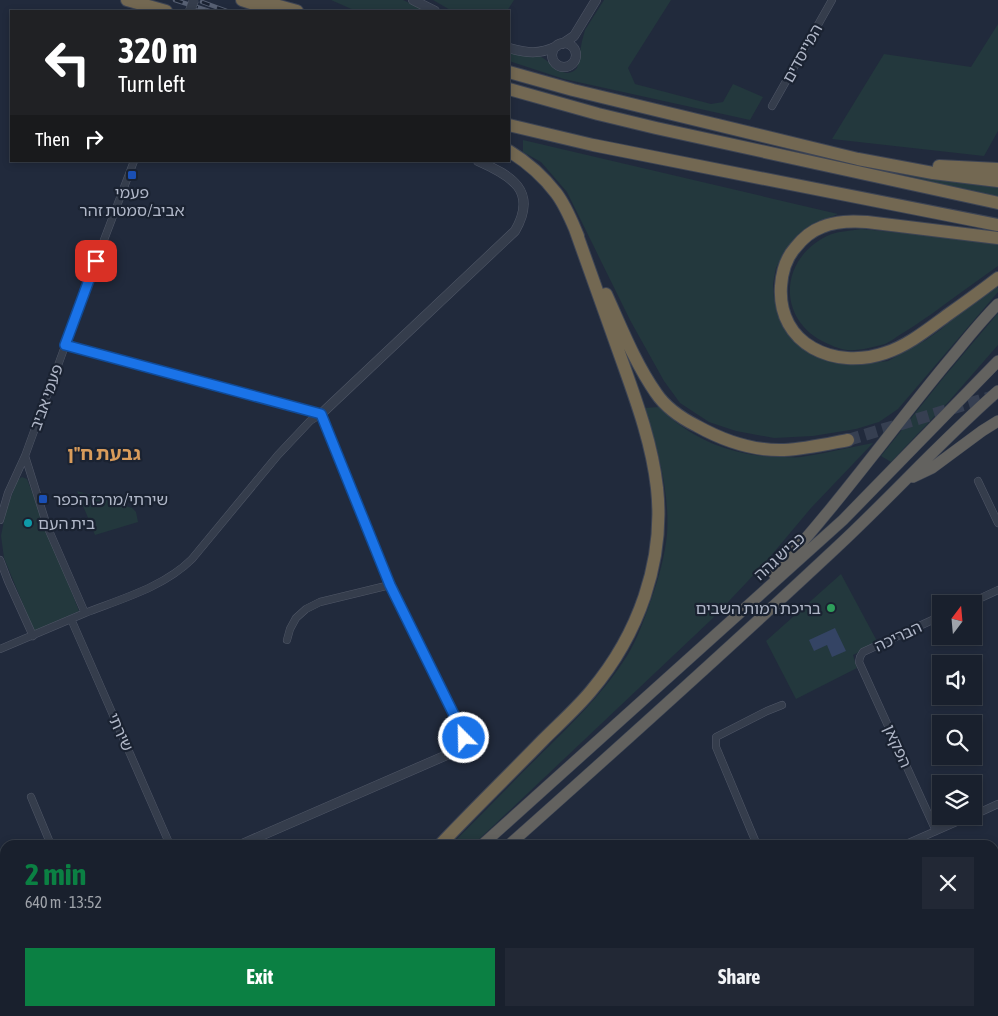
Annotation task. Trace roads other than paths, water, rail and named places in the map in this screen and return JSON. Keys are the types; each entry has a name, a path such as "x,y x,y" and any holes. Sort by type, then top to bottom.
{"highway":[{"path":"127,0 161,10"},
{"path":"242,0 272,10"},
{"path":"257,0 292,10"},
{"path":"510,72 808,148 933,173 998,181"},
{"path":"510,89 598,114 673,132 998,203"},
{"path":"510,124 593,145 998,225"},
{"path":"808,148 918,164 998,169"},
{"path":"510,152 524,160 542,176 557,194 646,377 668,407 681,418 723,439 762,449 804,448 848,440"},
{"path":"998,238 867,222 841,222 821,227 806,236 788,257 782,277 781,298 786,316 796,333 811,348 834,357 859,359 884,353 909,342 998,278"},
{"path":"445,840 591,692 622,648 634,624 653,566 659,512 654,466 638,406 575,229"},
{"path":"712,639 790,557 932,381 998,304"},
{"name":"כביש גהה","path":"488,840 843,520 998,361"},
{"name":"כביש גהה","path":"515,840 634,734 837,547 944,441 998,391"},
{"path":"905,480 932,468 998,421"}],"street":[{"path":"413,0 432,10"},
{"path":"510,48 538,53 545,52 559,45 574,36 596,0"},
{"name":"המייסדים","path":"772,106 832,0"},
{"path":"538,53 554,60 559,66 570,66 576,57 574,36"},
{"path":"559,45 569,45 574,49"},
{"path":"554,60 553,53 559,45"},
{"name":"פעמי אביב","path":"0,520 8,493 25,456 134,162"},
{"path":"0,650 138,592 184,567 278,455 310,421 321,414 515,231 521,221 523,211 522,193 515,182 480,162"},
{"path":"65,345 321,414"},
{"path":"251,840 456,751 461,747 464,738 390,585 321,414"},
{"path":"25,456 47,526 85,613"},
{"path":"978,482 998,523"},
{"path":"0,560 33,636"},
{"path":"287,640 296,618 306,609 320,602 390,585"},
{"path":"982,597 998,590"},
{"name":"שירתי","path":"71,619 168,840"},
{"name":"הבריכה","path":"859,662 863,652 932,620"},
{"name":"הפקאן","path":"859,662 936,831"},
{"path":"755,840 716,747 716,737 782,705"},
{"path":"31,797 49,840"},
{"path":"982,811 998,804"},
{"path":"916,840 950,825"}],"water":[{"path":"835,628 846,651 832,657 827,645 814,651 809,640"}],"tunnel":[{"path":"848,440 994,396"}],"railway":[{"path":"175,0 206,10"},
{"path":"202,2 224,10"}],"place":[{"name":"פעמי אביב/סמטת זהר","path":"132,175"},
{"name":"שירתי/מרכז הכפר","path":"43,499"},
{"name":"בית העם","path":"28,523"},
{"name":"בריכת רמות השבים","path":"831,608"}],"district":[{"name":"גבעת ח\"ן","path":"104,453"}]}
